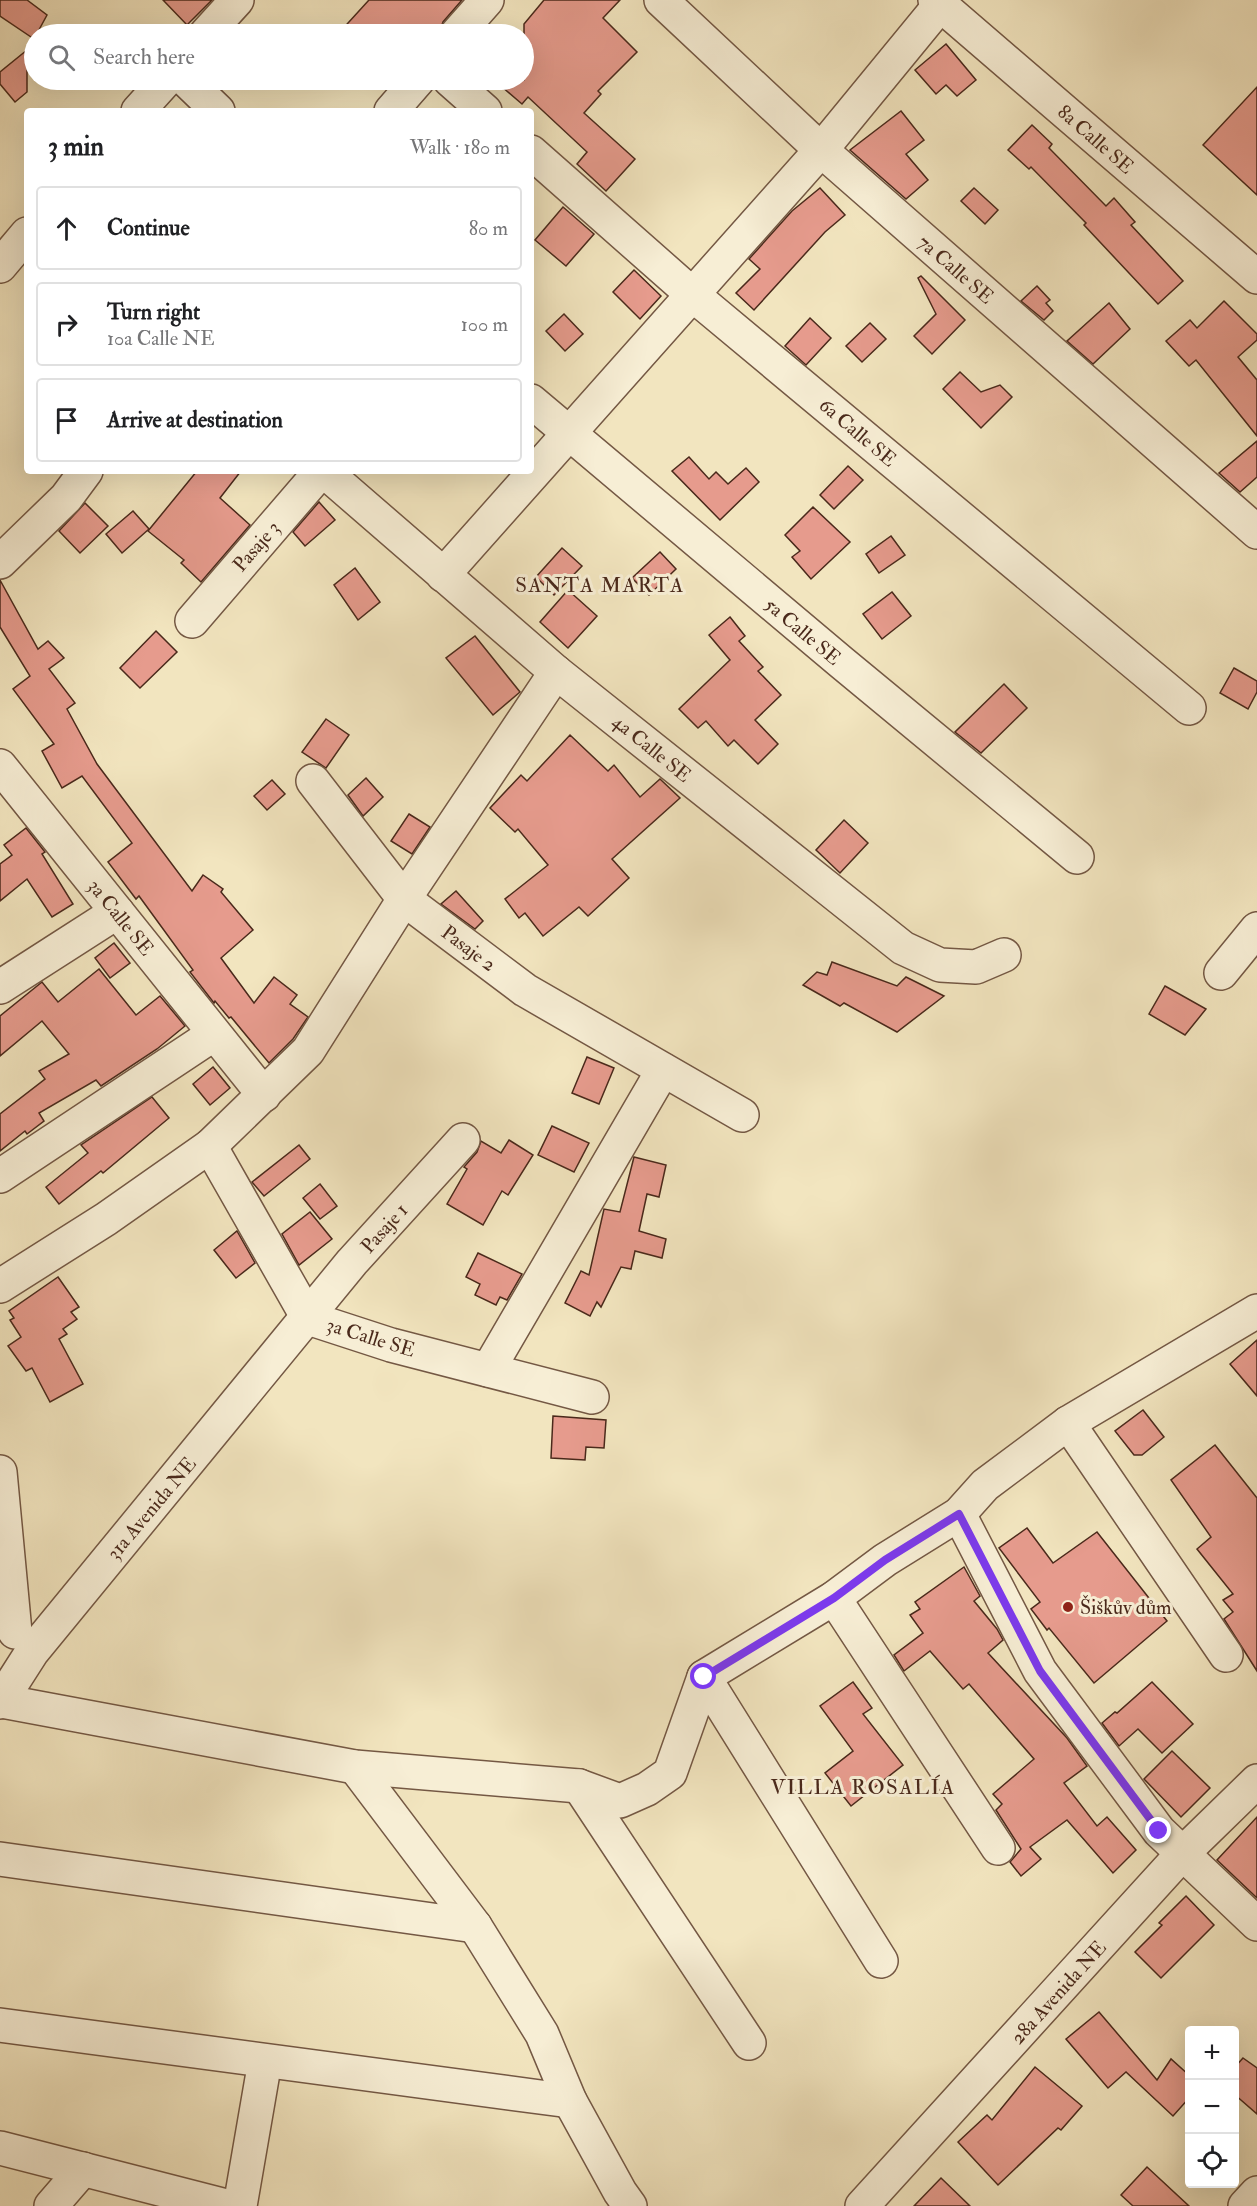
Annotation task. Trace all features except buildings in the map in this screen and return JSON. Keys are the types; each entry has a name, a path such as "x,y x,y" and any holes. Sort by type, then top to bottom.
{"street":[{"path":"215,24 237,0"},
{"path":"466,24 487,0"},
{"name":"7a Calle SE","path":"662,0 821,150 1257,532"},
{"path":"534,474 821,150 937,2"},
{"name":"8a Calle SE","path":"937,2 1257,277"},
{"path":"141,108 157,90"},
{"path":"196,90 215,108"},
{"path":"394,108 409,90"},
{"path":"461,90 482,108"},
{"name":"6a Calle SE","path":"534,155 693,295 1189,708"},
{"name":"5a Calle SE","path":"534,404 1077,857"},
{"path":"0,562 66,498 84,474"},
{"name":"Pasaje 3","path":"192,621 320,474"},
{"name":"4a Calle SE","path":"326,474 556,672 903,948 940,965 976,967 1004,955"},
{"path":"443,575 534,474"},
{"path":"0,1286 106,1219 210,1146 308,1051 404,899 556,672"},
{"name":"3a Calle SE","path":"0,766 10,799 117,912 264,1095"},
{"name":"Pasaje 2","path":"313,781 404,899 525,990 742,1115"},
{"path":"0,987 117,912"},
{"path":"1221,973 1257,928"},
{"path":"0,1176 214,1034"},
{"path":"488,1370 663,1070"},
{"name":"Pasaje 1","path":"308,1318 352,1262 463,1140"},
{"name":"3a Calle SE","path":"210,1146 308,1318 391,1345 592,1397"},
{"path":"1,1701 355,1767 579,1786 620,1801 647,1789 670,1773 704,1677 834,1598 885,1560 959,1514 985,1485 1068,1423 1257,1311"},
{"name":"31a Avenida NE","path":"1,1701 16,1633 308,1318"},
{"path":"1068,1423 1226,1654"},
{"path":"0,1472 16,1633"},
{"path":"959,1514 1040,1671 1159,1831 1257,1924"},
{"path":"834,1598 998,1848"},
{"path":"704,1677 881,1961"},
{"path":"355,1767 475,1926 542,2034 570,2101 630,2206"},
{"name":"28a Avenida NE","path":"862,2206 1184,1853 1257,1781"},
{"path":"579,1786 749,2043"},
{"path":"0,1859 475,1926"},
{"path":"0,2025 570,2101"},
{"path":"240,2206 265,2061"},
{"path":"0,2148 226,2206"},
{"path":"51,2206 83,2169"},
{"path":"1245,2206 1257,2193"}],"place":[{"name":"Šiškův dům","path":"1068,1607"}],"district":[{"name":"SANTA MARTA","path":"600,585"},
{"name":"VILLA ROSALÍA","path":"863,1787"}],"route":[{"path":"704,1677 834,1598 885,1560 959,1514 1040,1671 1159,1831"}]}
